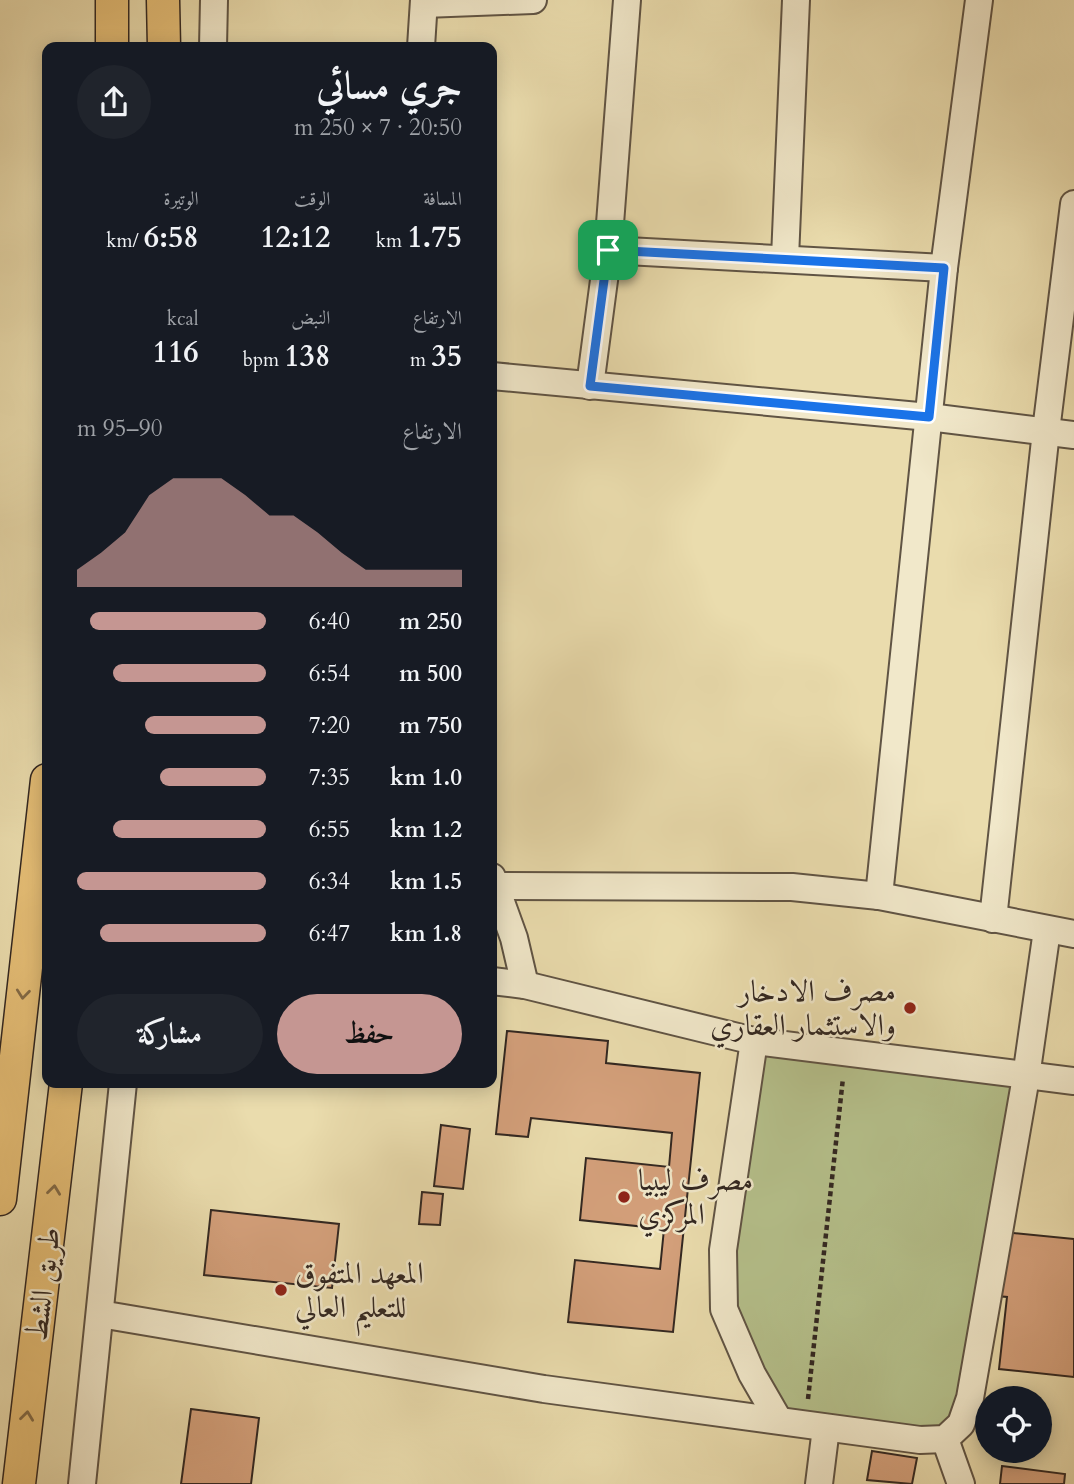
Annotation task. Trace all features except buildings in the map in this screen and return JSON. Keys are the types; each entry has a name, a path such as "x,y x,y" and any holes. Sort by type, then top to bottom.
{"main road":[{"path":"112,0 112,42"},
{"path":"163,0 164,42"},
{"name":"طريق الشط","path":"0,1199 42,825"},
{"name":"طريق الشط","path":"19,1484 65,1088"}],"street":[{"path":"213,42 214,0"},
{"path":"421,42 424,2 533,0"},
{"path":"590,386 608,250 626,0"},
{"path":"785,258 796,0"},
{"path":"879,896 944,268 979,0"},
{"path":"993,919 1046,431 1074,204"},
{"path":"608,250 944,268"},
{"path":"497,377 929,417 1074,435"},
{"path":"497,882 792,887 879,896 1074,934"},
{"path":"497,892 526,985"},
{"path":"100,1314 544,1389 920,1440 945,1438 961,1424 970,1398 1026,1077 1047,930"},
{"path":"497,982 526,985 754,1041 1074,1081"},
{"path":"754,1041 723,1250 724,1309 752,1374 778,1419"},
{"path":"82,1484 123,1088"},
{"path":"816,1427 818,1484"},
{"path":"945,1438 961,1484"}],"path":[{"path":"816,1427 846,1054"}],"green space":[{"path":"754,1041 1026,1077 970,1398 945,1439 778,1419 752,1374 723,1250"}],"place":[{"name":"مصرف الادخار والاستثمار العقاري","path":"910,1008"},
{"name":"مصرف ليبيا المركزي","path":"624,1197"},
{"name":"المعهد المتفوق للتعليم العالي","path":"281,1290"}],"route":[{"path":"608,250 944,268 929,417 590,386 608,250"}]}
